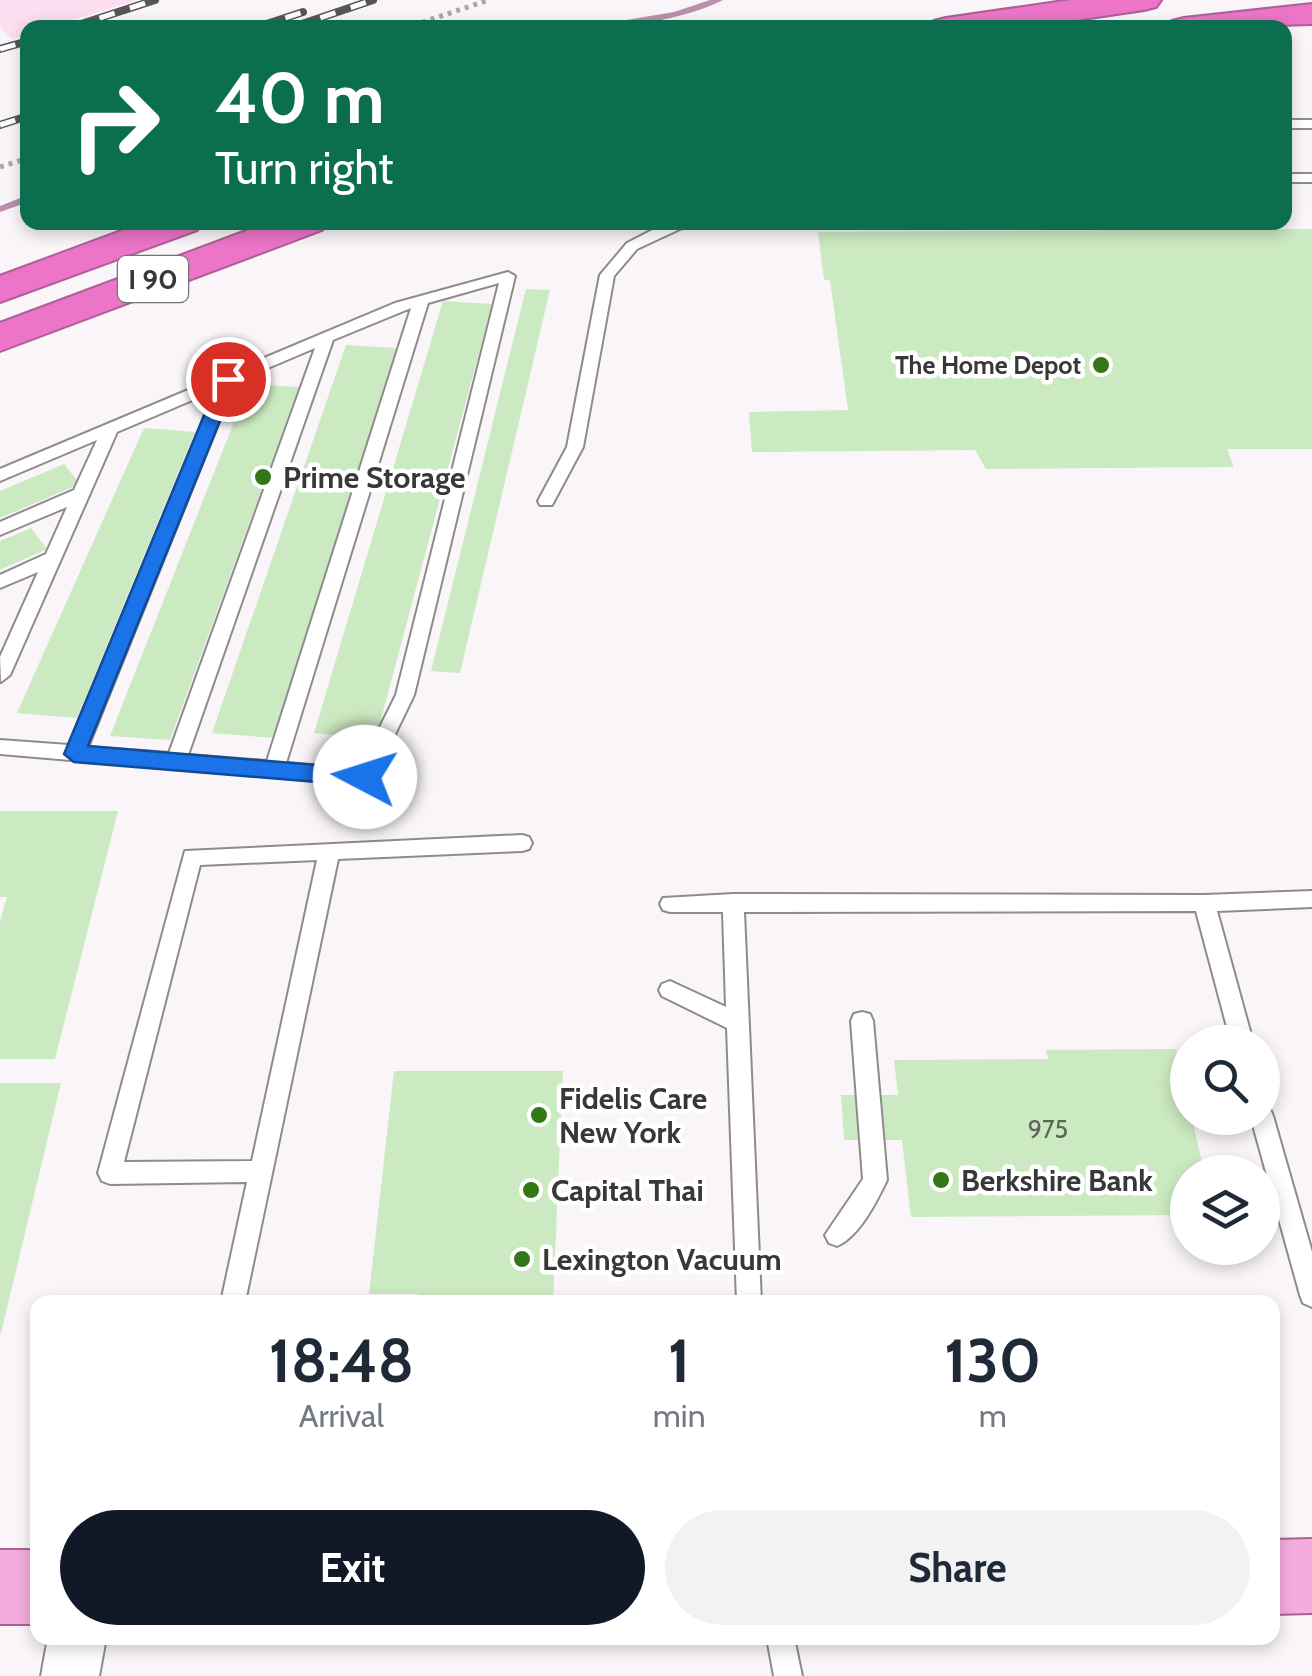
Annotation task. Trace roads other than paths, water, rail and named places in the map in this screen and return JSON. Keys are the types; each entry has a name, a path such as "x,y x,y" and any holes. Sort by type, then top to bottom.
{"highway":[{"path":"1003,20 1144,0"},
{"path":"1257,20 1312,14"},
{"name":"I 90","path":"0,290 161,230"},
{"name":"I 90","path":"0,338 287,230"}],"main road":[{"path":"1280,1578 1312,1576"},
{"path":"0,1587 30,1586"}],"street":[{"path":"70,1676 77,1645"}],"lane":[{"path":"546,501 575,446 607,275 632,246 669,230"},
{"path":"0,475 422,300 508,276 404,695 365,777 0,747"},
{"path":"274,770 422,300"},
{"path":"176,762 326,338"},
{"path":"74,754 228,379"},
{"path":"0,686 0,675 110,429"},
{"path":"0,529 81,494"},
{"path":"0,582 53,558"},
{"path":"262,1171 110,1173 192,857 522,844"},
{"path":"235,1295 329,852"},
{"path":"670,904 1204,903 1312,899"},
{"path":"733,902 749,1295"},
{"path":"1204,903 1237,1025"},
{"path":"670,990 738,1023"},
{"path":"836,1235 875,1180 862,1021"},
{"path":"1267,1135 1312,1295"},
{"path":"782,1645 788,1676"}],"waterway":[{"path":"636,20 675,14 719,0"},
{"path":"0,209 20,201"}],"railway":[{"path":"94,20 155,0"},
{"path":"314,20 373,0"},
{"path":"279,20 303,12"},
{"path":"0,49 20,43"},
{"path":"0,125 20,119"}],"place":[{"name":"The Home Depot","path":"1101,365"},
{"name":"Prime Storage","path":"263,477"},
{"name":"Fidelis Care New York","path":"539,1115"},
{"name":"Berkshire Bank","path":"941,1180"},
{"name":"Capital Thai","path":"531,1190"},
{"name":"Lexington Vacuum","path":"522,1259"}]}
